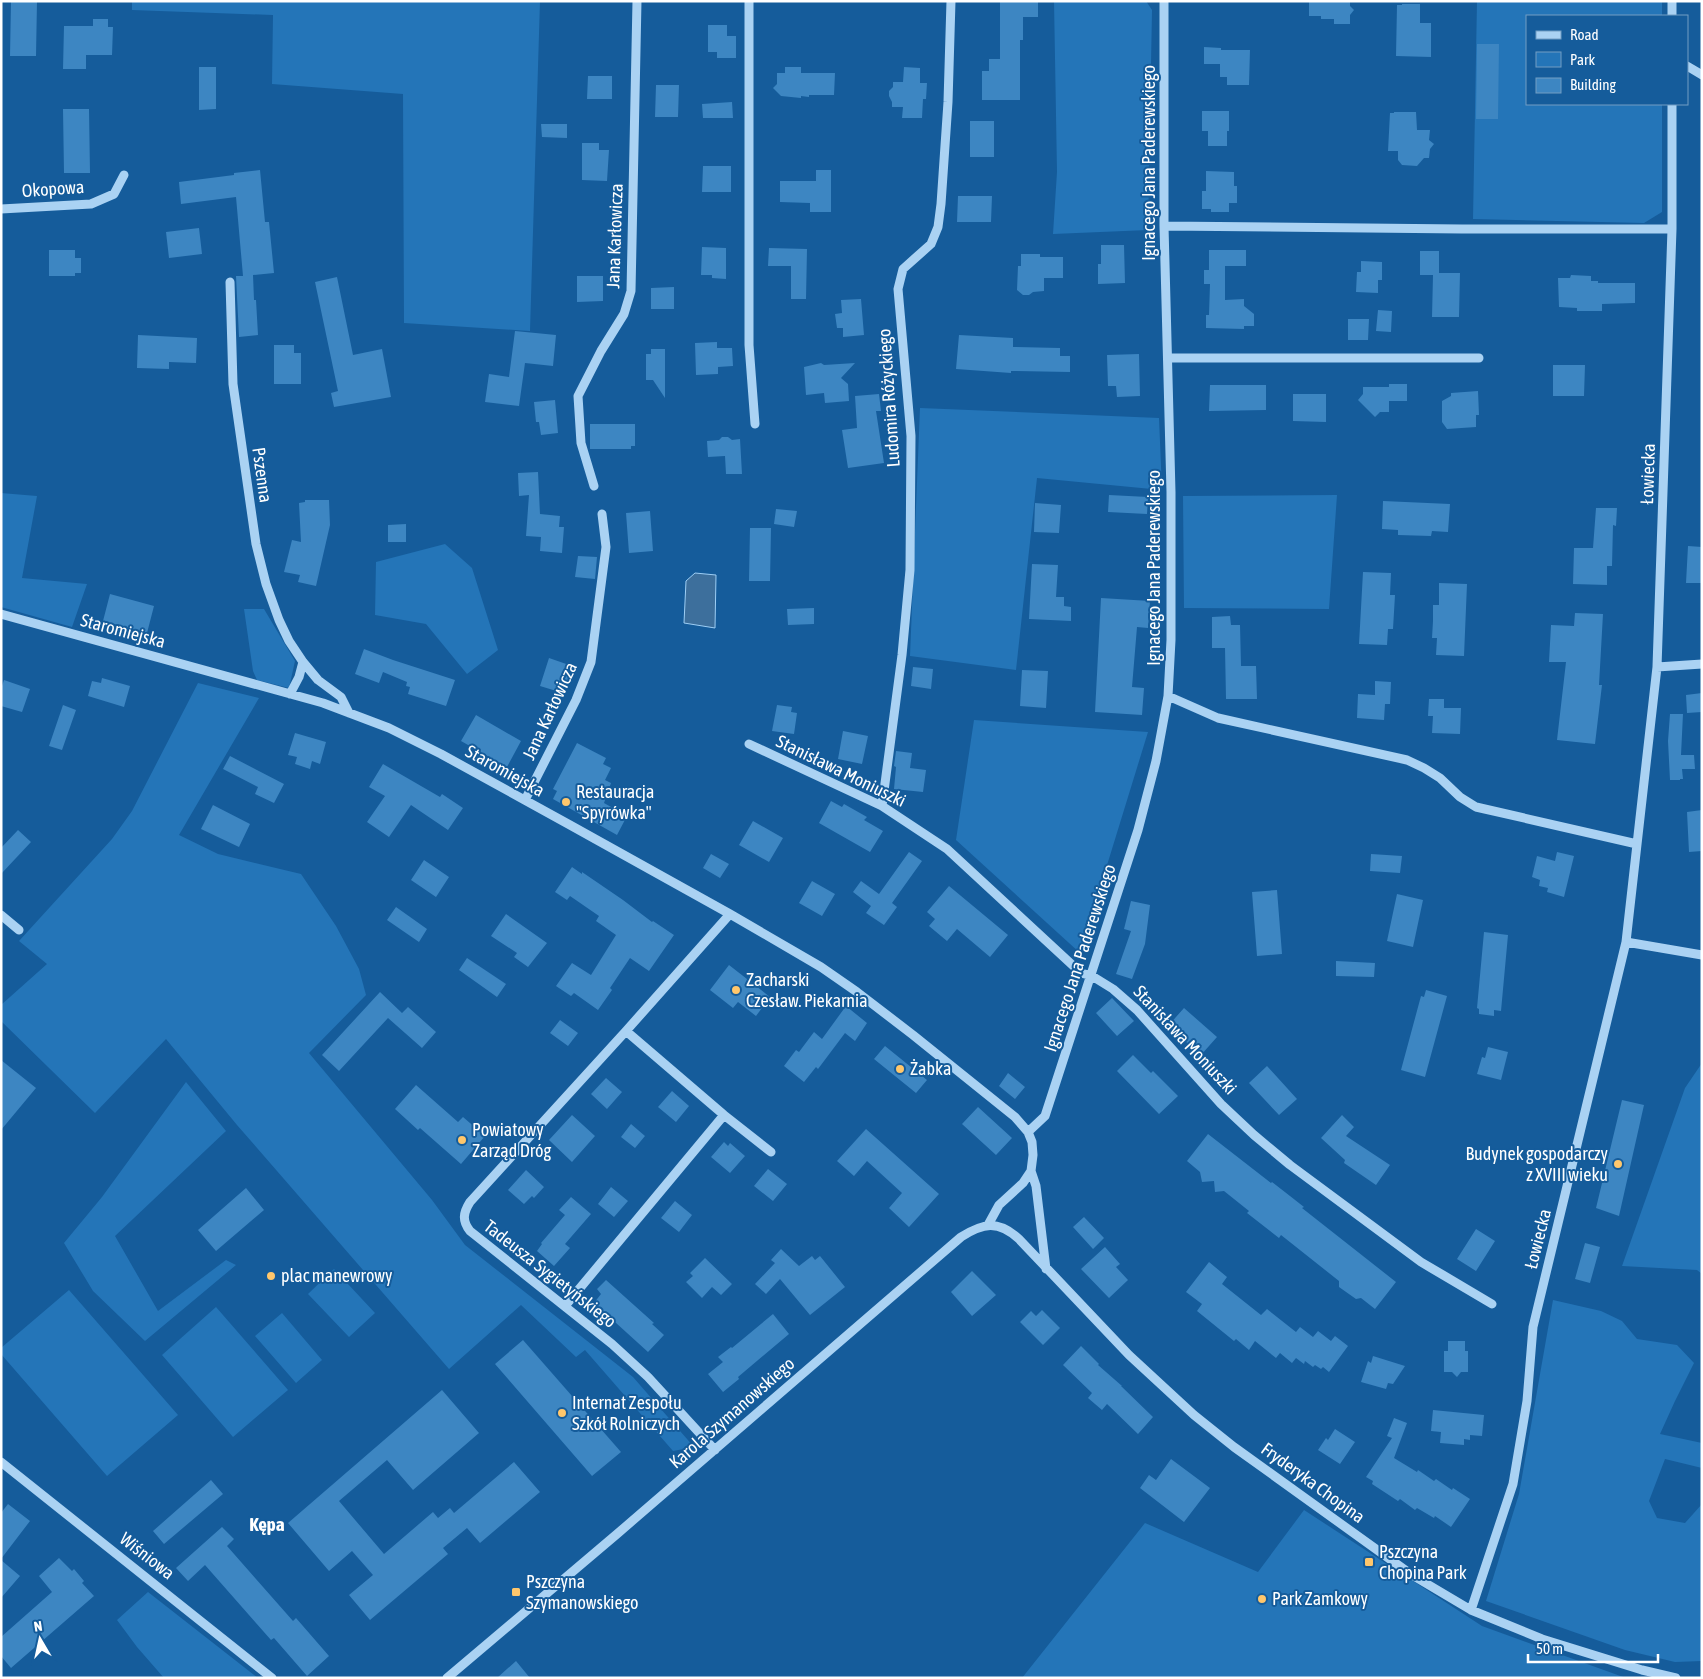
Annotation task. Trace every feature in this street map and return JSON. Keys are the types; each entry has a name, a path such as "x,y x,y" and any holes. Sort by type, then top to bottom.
{"street":[{"name":"Jana Karłowicza","path":"594,486 581,443 578,396 601,350 624,314 632,291 637,1"},
{"path":"749,1 749,345 755,424"},
{"name":"Ludomira Różyckiego","path":"882,806 902,655 910,570 911,436 898,289 903,269 931,244 938,227 948,102 951,1"},
{"name":"Ignacego Jana Paderewskiego","path":"1028,1132 1045,1116 1092,976 1138,830 1156,761 1168,696 1171,640 1171,492 1164,226 1164,1"},
{"path":"1672,1 1672,15"},
{"path":"1688,67 1702,75"},
{"name":"Łowiecka","path":"1471,1610 1513,1484 1527,1400 1533,1326 1626,942 1657,667 1672,229 1672,105"},
{"name":"Okopowa","path":"1,209 91,204 114,194 124,175"},
{"path":"1164,226 1672,229"},
{"name":"Pszenna","path":"230,282 233,384 256,544 266,584 279,620 303,662 318,680 341,696 350,713"},
{"path":"1168,358 1479,358"},
{"name":"Jana Karłowicza","path":"525,800 576,700 592,662 606,547 602,514"},
{"name":"Staromiejska","path":"1,614 290,694 350,713 389,728 441,754 730,914 821,967 913,1035 1015,1117 1028,1132"},
{"path":"290,694 303,662"},
{"path":"1657,667 1702,664"},
{"path":"1168,696 1218,718 1407,760 1440,778 1460,797 1476,807 1637,844"},
{"name":"Stanisława Moniuszki","path":"750,744 882,806 947,849 1081,973 1092,976 1114,988 1137,1010 1221,1104 1254,1135 1421,1262 1492,1304"},
{"name":"Tadeusza Sygietyńskiego","path":"715,1450 648,1377 612,1344 470,1231 465,1225 465,1210 470,1202 730,914"},
{"path":"1,916 19,930"},
{"path":"1626,942 1702,956"},
{"path":"626,1031 724,1115 771,1152"},
{"path":"565,1306 724,1115"},
{"path":"1028,1132 1032,1142 1032,1171 1036,1186 1046,1269"},
{"path":"988,1225 999,1205 1023,1183 1032,1171"},
{"name":"Fryderyka Chopina","path":"988,1225 999,1226 1010,1231 1129,1355 1194,1415 1234,1447 1412,1575 1471,1610 1542,1639 1642,1670 1676,1678"},
{"name":"Karola Szymanowskiego","path":"447,1678 961,1237 979,1227 988,1225"},
{"name":"Wiśniowa","path":"1,1462 272,1678"}],"green space":[{"path":"132,1 540,1 530,331 404,323 403,94 272,84 273,15 132,10"},
{"path":"1054,1 1146,1 1152,10 1148,230 1053,234 1057,172"},
{"path":"1477,1 1662,1 1662,15 1526,15 1526,105 1662,105 1662,212 1644,223 1473,219"},
{"path":"920,408 1159,418 1162,490 1037,478 1016,670 910,656"},
{"path":"1,493 37,496 22,578 87,584 72,627 1,607"},
{"path":"1337,495 1329,609 1184,608 1183,496"},
{"path":"445,544 472,568 498,650 467,674 426,624 375,615 376,562"},
{"path":"244,609 264,609 295,661 289,688 257,680 253,671"},
{"path":"198,683 259,698 179,835 218,854 301,874 336,926 359,969 366,995 309,1053 432,1200 465,1245 633,1377 694,1447 673,1451 585,1350 576,1357 521,1305 449,1369 237,1125 166,1039 95,1113 1,1021 1,1005 47,964 19,941 112,839 132,811"},
{"path":"974,720 1148,732 1080,953 956,840"},
{"path":"1702,1063 1702,1274 1697,1270 1622,1266 1685,1088"},
{"path":"186,1082 226,1131 115,1236 158,1311 226,1260 236,1265 145,1341 93,1291 64,1243 102,1197"},
{"path":"334,1269 375,1313 349,1337 308,1294"},
{"path":"69,1290 178,1415 107,1476 1,1354 1,1348"},
{"path":"1553,1300 1601,1311 1622,1321 1637,1339 1677,1345 1694,1363 1660,1434 1702,1443 1702,1468 1665,1459 1649,1501 1657,1518 1685,1523 1702,1504 1702,1661 1675,1662 1625,1650 1486,1601 1519,1494"},
{"path":"216,1307 288,1390 233,1437 162,1355"},
{"path":"282,1313 322,1360 296,1383 255,1336"},
{"name":"Park Zamkowy","path":"1304,1510 1482,1626 1626,1678 1022,1678 1145,1523 1258,1572"},
{"path":"148,1592 258,1678 164,1678 117,1620"}],"shaded area":[{"path":"695,573 716,575 715,628 684,623 686,581"}],"building":[{"path":"11,1 37,1 36,56 10,56"},
{"path":"1000,1 1038,1 1038,17 1023,17 1023,40 1020,40 1020,100 982,100 982,71 989,71 989,59 1000,59"},
{"path":"1309,1 1350,1 1350,6 1354,10 1350,15 1350,24 1334,24 1334,19 1321,19 1321,16 1309,16"},
{"path":"1420,4 1420,23 1431,23 1431,57 1396,56 1397,5"},
{"path":"93,19 108,19 108,27 113,27 112,55 86,55 86,69 63,69 64,26 93,26"},
{"path":"708,25 727,25 727,36 736,36 736,58 717,58 717,52 708,52"},
{"path":"1477,44 1499,44 1498,119 1476,119"},
{"path":"1204,47 1221,48 1221,50 1250,50 1249,85 1227,85 1227,77 1220,77 1220,64 1204,64"},
{"path":"199,67 216,67 216,109 199,110"},
{"path":"785,67 801,67 801,73 835,73 834,95 809,95 809,97 801,96 801,98 781,96 773,88 777,84 777,73 785,73"},
{"path":"904,67 920,68 920,83 927,83 926,99 923,99 922,118 902,118 903,107 892,107 889,91 893,87 893,82 903,82"},
{"path":"588,76 612,76 612,99 587,99"},
{"path":"656,85 679,85 678,117 655,117"},
{"path":"732,102 733,118 703,118 702,104"},
{"path":"63,109 89,109 90,173 64,173"},
{"path":"1202,111 1229,111 1227,146 1208,146 1208,131 1202,131"},
{"path":"1416,112 1417,130 1430,130 1429,140 1434,144 1430,149 1429,158 1424,158 1417,166 1402,165 1398,160 1398,151 1388,151 1390,113"},
{"path":"970,121 994,121 994,157 970,157"},
{"path":"541,124 567,124 567,138 542,137"},
{"path":"582,143 599,143 599,150 609,150 607,181 582,180"},
{"path":"703,166 731,166 731,192 702,192"},
{"path":"260,170 265,222 269,222 274,273 253,275 258,335 239,337 236,276 243,276 236,197 181,204 179,182"},
{"path":"816,170 831,170 831,212 810,212 810,203 780,202 780,181 816,181"},
{"path":"1206,171 1234,172 1234,186 1237,186 1237,203 1229,203 1229,212 1211,212 1211,209 1202,209 1202,191 1206,191"},
{"path":"958,196 992,196 991,222 957,222"},
{"path":"199,228 202,254 169,258 166,232"},
{"path":"1101,245 1124,245 1125,283 1098,284 1098,264 1101,264"},
{"path":"702,247 726,248 726,279 712,278 712,275 701,275"},
{"path":"769,248 807,249 806,299 791,299 791,266 768,266"},
{"path":"49,250 75,250 75,258 81,258 81,273 75,273 75,276 49,276"},
{"path":"1209,250 1246,250 1246,266 1225,266 1225,300 1244,299 1244,306 1254,314 1254,326 1244,326 1244,329 1206,328 1206,315 1209,315 1210,284 1204,284 1204,270 1209,270"},
{"path":"1420,251 1439,251 1439,273 1460,273 1459,317 1432,317 1433,275 1420,275"},
{"path":"1021,254 1040,254 1040,257 1063,257 1063,278 1044,278 1044,291 1023,295 1017,290 1018,266 1021,266"},
{"path":"1361,261 1382,262 1382,280 1378,280 1378,293 1356,292 1357,272 1361,272"},
{"path":"1571,275 1591,276 1591,281 1598,281 1598,283 1635,283 1635,303 1602,304 1602,311 1577,311 1577,308 1559,307 1558,278 1570,278"},
{"path":"577,276 603,276 603,301 577,302"},
{"path":"337,277 353,355 382,349 391,397 334,407 331,393 338,391 315,282"},
{"path":"674,287 674,309 651,309 651,288"},
{"path":"861,299 864,335 843,337 843,328 837,328 835,314 842,313 841,300"},
{"path":"1378,310 1392,311 1391,332 1376,331"},
{"path":"1348,319 1369,319 1368,340 1348,340"},
{"path":"515,331 556,335 553,366 525,363 519,406 485,402 489,374 509,377"},
{"path":"138,335 197,338 196,363 169,362 169,369 137,368"},
{"path":"959,335 1013,338 1013,347 1060,348 1060,356 1070,356 1070,372 1011,371 1011,373 956,369"},
{"path":"717,342 717,348 732,348 733,366 718,367 718,374 696,375 695,343"},
{"path":"274,345 294,345 294,353 301,353 301,384 274,384"},
{"path":"651,349 665,349 665,398 653,380 646,380 646,354 651,354"},
{"path":"1139,354 1140,396 1117,397 1116,386 1108,386 1107,355"},
{"path":"821,363 824,365 855,363 841,378 848,384 849,401 825,403 824,393 806,395 804,367"},
{"path":"1553,365 1585,365 1584,396 1553,396"},
{"path":"1389,384 1407,384 1407,401 1389,401 1389,412 1380,412 1375,417 1358,400 1363,394 1363,387 1389,387"},
{"path":"1210,385 1266,385 1266,410 1209,411"},
{"path":"1478,391 1479,415 1476,415 1476,427 1447,429 1442,422 1442,401 1451,396 1451,393"},
{"path":"879,394 881,411 876,411 884,463 848,468 842,430 857,428 855,396"},
{"path":"1293,394 1326,394 1326,422 1293,421"},
{"path":"555,400 558,433 541,435 539,422 536,422 534,402"},
{"path":"590,424 635,424 635,446 631,446 631,449 590,449"},
{"path":"722,437 728,437 732,440 740,439 742,474 726,474 725,456 708,457 707,441 719,440"},
{"path":"538,472 540,514 560,516 559,527 564,527 562,553 540,551 541,537 526,536 529,495 519,496 518,473"},
{"path":"1109,495 1148,497 1147,514 1108,512"},
{"path":"305,500 329,500 330,525 316,586 298,582 300,575 284,572 292,540 301,542 299,503 305,502"},
{"path":"1383,501 1450,504 1448,532 1432,531 1431,536 1398,535 1398,530 1382,529"},
{"path":"1035,503 1061,505 1059,533 1034,532"},
{"path":"1596,508 1617,508 1616,526 1613,525 1612,566 1607,566 1607,585 1573,584 1574,548 1593,548"},
{"path":"776,509 797,511 794,527 774,524"},
{"path":"650,511 653,551 629,553 626,513"},
{"path":"406,524 406,542 388,542 388,525"},
{"path":"750,528 771,528 770,581 749,581"},
{"path":"1688,546 1702,547 1702,583 1686,583"},
{"path":"578,556 597,557 595,579 575,577"},
{"path":"1032,564 1058,565 1056,597 1064,597 1064,606 1071,607 1071,621 1029,619"},
{"path":"1363,572 1391,573 1390,595 1395,595 1393,629 1388,629 1387,645 1359,644"},
{"path":"1439,583 1467,584 1464,656 1436,655 1437,638 1432,638 1433,605 1439,605"},
{"path":"110,594 154,606 147,633 103,621"},
{"path":"1101,598 1150,601 1148,628 1137,627 1132,687 1144,688 1142,715 1095,712"},
{"path":"814,608 814,624 788,625 787,609"},
{"path":"1575,613 1603,614 1599,685 1602,685 1595,744 1557,740 1566,662 1549,662 1551,625 1574,626"},
{"path":"1230,616 1231,625 1240,625 1241,666 1256,666 1257,699 1226,699 1225,648 1212,648 1212,617"},
{"path":"364,649 455,680 446,706 408,694 410,687 406,686 407,682 383,672 379,683 355,674"},
{"path":"549,658 572,666 563,693 540,686"},
{"path":"913,667 933,669 931,689 911,686"},
{"path":"1022,670 1048,671 1046,708 1020,706"},
{"path":"102,678 130,686 124,707 88,696 92,681 101,683"},
{"path":"4,680 30,689 22,712 1,706 1,689"},
{"path":"1375,681 1391,682 1390,704 1385,704 1384,720 1357,718 1358,694 1375,695"},
{"path":"1702,693 1702,712 1687,713 1686,695"},
{"path":"1429,699 1444,699 1444,708 1461,708 1460,734 1432,733 1433,716 1428,716"},
{"path":"63,705 76,710 62,750 49,746"},
{"path":"777,705 792,707 791,712 797,713 794,734 772,731"},
{"path":"1670,714 1683,714 1681,755 1694,755 1695,769 1682,769 1683,779 1680,780 1670,780 1668,741"},
{"path":"476,715 521,741 507,767 461,741"},
{"path":"843,731 868,736 862,764 838,759"},
{"path":"295,733 326,742 320,764 312,761 310,769 295,764 297,757 288,755"},
{"path":"577,743 606,758 603,764 611,768 605,780 611,783 604,803 627,816 617,835 553,799 557,791 553,789"},
{"path":"896,751 912,753 910,768 926,770 923,792 894,789"},
{"path":"230,756 284,784 274,803 255,794 258,787 223,769"},
{"path":"383,764 440,797 442,794 463,808 448,830 411,805 389,837 367,822 385,796 369,787"},
{"path":"831,801 842,807 844,804 867,817 864,820 883,831 870,852 819,823"},
{"path":"213,805 250,824 239,847 201,829"},
{"path":"1702,810 1702,851 1689,852 1687,812"},
{"path":"753,821 783,838 769,862 739,845"},
{"path":"18,830 31,842 1,874 1,848"},
{"path":"909,852 922,861 892,903 897,907 884,925 866,913 871,906 853,892 861,881 879,894"},
{"path":"1557,852 1574,856 1564,897 1547,892 1548,888 1539,886 1540,880 1532,877 1537,856 1555,861"},
{"path":"711,854 729,864 720,878 703,868"},
{"path":"1371,854 1402,856 1400,873 1370,871"},
{"path":"424,860 449,877 436,897 411,880"},
{"path":"572,867 674,935 649,971 630,958 598,1010 574,993 571,996 556,986 572,963 591,975 616,935 596,921 599,916 570,896 567,900 555,892"},
{"path":"812,881 835,894 822,916 799,903"},
{"path":"949,886 1008,935 990,957 957,929 947,941 929,926 935,919 927,912"},
{"path":"1277,890 1282,954 1257,956 1252,892"},
{"path":"1397,894 1423,900 1413,947 1387,941"},
{"path":"1131,901 1150,905 1145,944 1132,979 1116,974 1131,931 1124,929"},
{"path":"396,907 427,929 419,942 387,920"},
{"path":"506,914 547,943 528,967 514,957 517,953 491,936"},
{"path":"1484,932 1508,935 1501,1011 1494,1010 1494,1016 1479,1014 1479,1009 1477,1008"},
{"path":"467,958 506,984 497,997 459,970"},
{"path":"1336,961 1375,963 1374,977 1336,976"},
{"path":"729,965 770,997 756,1016 738,1002 733,1008 710,990"},
{"path":"1426,990 1447,996 1425,1077 1401,1070 1421,996 1424,997"},
{"path":"380,992 402,1013 408,1007 436,1032 422,1048 388,1018 339,1071 322,1055"},
{"path":"1112,998 1134,1021 1117,1036 1096,1013"},
{"path":"846,1006 867,1023 855,1041 845,1033 818,1069 816,1067 804,1082 784,1066 796,1050 799,1052 814,1032 822,1039"},
{"path":"1184,1008 1217,1037 1201,1055 1168,1026"},
{"path":"560,1020 578,1033 568,1046 550,1033"},
{"path":"885,1046 927,1080 916,1093 874,1059"},
{"path":"1488,1047 1508,1052 1501,1080 1477,1074 1482,1057 1485,1058"},
{"path":"1133,1055 1151,1073 1153,1071 1178,1096 1159,1114 1117,1071"},
{"path":"1,1060 36,1088 1,1130"},
{"path":"1267,1066 1297,1099 1279,1115 1249,1083"},
{"path":"1008,1073 1025,1087 1015,1099 999,1086"},
{"path":"606,1078 622,1092 607,1109 591,1094"},
{"path":"416,1085 458,1122 463,1117 485,1136 461,1164 395,1109"},
{"path":"672,1091 689,1106 676,1122 658,1107"},
{"name":"Budynek gospodarczy z XVIII wieku","path":"1622,1100 1644,1105 1619,1216 1596,1208"},
{"path":"978,1107 1012,1138 996,1155 962,1124"},
{"path":"572,1115 595,1136 572,1162 549,1140"},
{"path":"1342,1115 1354,1127 1346,1136 1390,1165 1376,1185 1344,1163 1345,1160 1321,1138"},
{"path":"631,1124 645,1136 635,1148 621,1137"},
{"path":"866,1129 939,1194 909,1227 889,1208 902,1193 867,1161 854,1176 837,1161"},
{"path":"1208,1134 1304,1207 1302,1208 1396,1282 1375,1309 1361,1298 1356,1299 1339,1287 1339,1281 1281,1235 1279,1238 1247,1213 1249,1211 1224,1191 1215,1192 1214,1181 1202,1182 1200,1172 1187,1161"},
{"path":"724,1142 728,1146 730,1143 745,1156 730,1173 711,1157"},
{"path":"768,1169 787,1184 773,1201 754,1186"},
{"path":"526,1170 544,1187 534,1198 532,1196 524,1204 508,1190"},
{"path":"611,1187 628,1201 614,1217 598,1204"},
{"path":"246,1188 264,1210 216,1251 198,1230"},
{"path":"571,1197 591,1214 565,1244 570,1248 554,1266 537,1251 541,1243 565,1215 559,1210"},
{"path":"675,1201 692,1215 679,1232 661,1218"},
{"path":"1084,1217 1104,1238 1093,1249 1073,1227"},
{"path":"1476,1229 1495,1241 1476,1271 1457,1259"},
{"path":"1585,1243 1600,1247 1590,1283 1575,1279"},
{"path":"1105,1247 1120,1264 1116,1267 1128,1280 1109,1298 1081,1269"},
{"path":"781,1249 799,1266 812,1256 815,1260 820,1256 845,1287 810,1315 780,1279 766,1294 755,1284 775,1263 771,1260"},
{"path":"705,1258 732,1284 721,1295 712,1287 702,1298 686,1282 693,1276 690,1273"},
{"path":"1209,1262 1227,1277 1222,1284 1261,1315 1267,1309 1296,1332 1300,1327 1313,1337 1318,1331 1331,1341 1335,1336 1348,1346 1329,1372 1323,1367 1321,1369 1315,1365 1313,1367 1305,1361 1304,1364 1296,1358 1292,1363 1280,1353 1276,1358 1255,1341 1249,1350 1236,1339 1234,1341 1197,1311 1202,1304 1186,1292"},
{"path":"972,1271 996,1295 972,1316 951,1292"},
{"path":"606,1280 654,1323 652,1324 664,1335 648,1352 594,1303 601,1294 597,1289"},
{"path":"1042,1310 1060,1328 1043,1345 1020,1322 1031,1311 1036,1316"},
{"path":"773,1314 789,1334 723,1392 708,1374 723,1362 718,1357 732,1348"},
{"name":"Internat Zespołu Szkół Rolniczych","path":"523,1340 621,1452 592,1476 495,1364"},
{"path":"1448,1341 1465,1341 1465,1351 1468,1351 1468,1372 1461,1372 1457,1377 1452,1372 1444,1372 1444,1351 1448,1351"},
{"path":"1081,1346 1098,1365 1153,1417 1138,1434 1107,1404 1102,1410 1088,1398 1092,1393 1063,1365"},
{"path":"1373,1356 1405,1366 1393,1384 1388,1383 1386,1389 1361,1382 1368,1361 1371,1363"},
{"path":"442,1390 479,1433 413,1490 387,1460 339,1501 384,1554 433,1512 438,1518 450,1508 454,1513 514,1462 540,1492 480,1543 467,1528 443,1548 448,1554 370,1620 349,1595 373,1575 352,1551 329,1571 288,1523"},
{"path":"1433,1410 1484,1415 1482,1436 1470,1435 1470,1440 1464,1439 1464,1445 1440,1443 1441,1432 1431,1431"},
{"path":"1394,1418 1407,1423 1394,1458 1417,1472 1418,1470 1434,1481 1436,1479 1452,1490 1453,1488 1470,1499 1451,1527 1435,1516 1434,1518 1417,1508 1415,1510 1400,1499 1398,1501 1372,1484 1373,1481 1366,1477 1392,1438 1387,1436"},
{"path":"1335,1429 1355,1442 1340,1464 1318,1450"},
{"path":"1171,1459 1210,1488 1184,1522 1140,1488 1149,1475 1156,1480"},
{"path":"211,1480 223,1494 164,1544 153,1531"},
{"path":"8,1504 30,1521 1,1559 1,1513"},
{"path":"222,1527 234,1539 227,1546 293,1621 296,1618 329,1656 307,1676 274,1638 271,1640 205,1565 188,1581 176,1568"},
{"path":"59,1558 72,1571 74,1569 84,1581 82,1583 94,1596 11,1668 1,1656 1,1637 52,1592 39,1576"},
{"path":"1,1560 20,1576 1,1598"},
{"path":"516,1661 530,1678 497,1678"}],"place":[{"name":"Restauracja \"Spyrówka\"","path":"566,802"},
{"name":"Zacharski Czesław. Piekarnia","path":"736,990"},
{"name":"Żabka","path":"900,1069"},
{"name":"Powiatowy Zarząd Dróg","path":"462,1140"},
{"name":"Budynek gospodarczy z XVIII wieku","path":"1618,1164"},
{"name":"plac manewrowy","path":"271,1276"},
{"name":"Internat Zespołu Szkół Rolniczych","path":"562,1413"},
{"name":"Pszczyna Chopina Park","path":"1369,1562"},
{"name":"Pszczyna Szymanowskiego","path":"516,1592"},
{"name":"Park Zamkowy","path":"1262,1599"}],"district":[{"name":"Kępa","path":"267,1524"}]}
